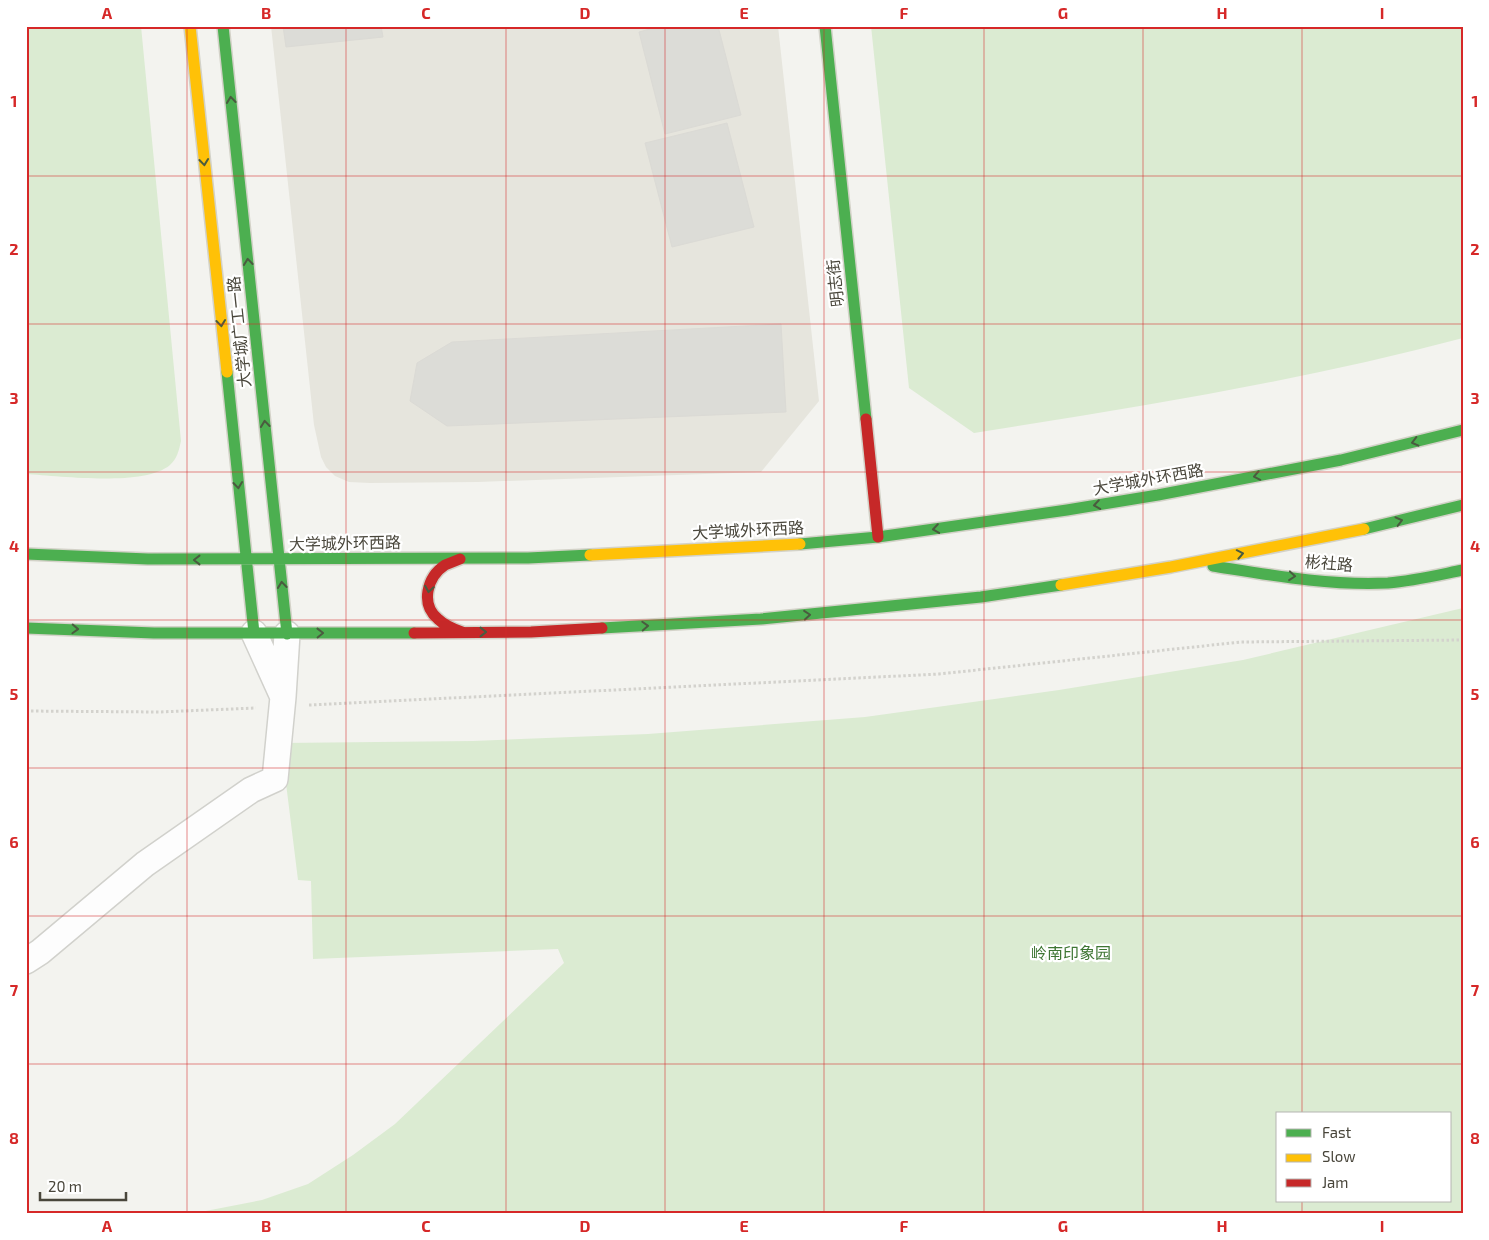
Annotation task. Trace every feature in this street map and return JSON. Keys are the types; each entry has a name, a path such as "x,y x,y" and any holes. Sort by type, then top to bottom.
{"main road":[{"name":"大学城广工一路","path":"190,26 254,633"},
{"name":"大学城广工一路","path":"223,26 287,634"},
{"name":"明志街","path":"825,26 878,537"},
{"name":"大学城外环西路","path":"26,554 148,559 246,560 528,558 762,547 878,537 1158,495 1341,460 1463,430"},
{"path":"26,628 287,634 531,632 698,623 851,611 981,597 1192,563 1358,531 1463,505"},
{"path":"462,558 439,568 431,578 428,602 439,623 450,629 462,632"},
{"name":"彬社路","path":"1192,563 1272,574 1377,583 1410,580 1463,570"}],"street":[{"path":"254,633 282,702"},
{"path":"26,961 40,952 145,864 251,790 275,779 287,634"}],"path":[{"path":"26,711 159,712 282,702 939,674 1241,642 1463,640"}],"shaded area":[{"path":"271,26 778,26 819,401 761,472 478,482 370,483 349,482 335,476 326,467 321,457 314,425"}],"green space":[{"path":"26,26 141,26 181,441 174,460 170,465 158,472 122,478 80,478 26,474"},
{"path":"871,26 1463,26 1463,338 1342,367 1220,392 974,433 909,388"},
{"name":"岭南印象园","path":"1463,608 1463,1214 190,1214 262,1200 308,1184 353,1155 395,1124 564,963 558,949 313,959 311,881 298,880 281,743 473,741 648,734 865,717 1059,690 1243,660"}],"building":[{"path":"283,26 381,26 383,37 286,47"},
{"path":"661,26 718,26 741,115 665,134 639,32"},
{"path":"727,123 754,227 672,247 645,143"},
{"path":"781,324 786,412 447,426 410,401 417,363 452,342"}],"traffic: fast":[{"path":"223,26 287,634"},
{"path":"825,26 866,419"},
{"path":"227,372 254,633"},
{"path":"800,544 878,537 1158,495 1341,460 1463,430"},
{"path":"1364,529 1463,505"},
{"path":"26,554 148,559 528,558 590,555"},
{"path":"1213,566 1300,579 1366,584 1407,581 1463,570"},
{"path":"602,628 761,619 981,597 1061,585"},
{"path":"26,628 154,633 414,633"}],"traffic: slow":[{"path":"190,26 227,372"},
{"path":"1061,585 1171,567 1364,529"},
{"path":"590,555 800,544"}],"traffic: jam":[{"path":"866,419 878,537"},
{"path":"460,559 445,565 434,576 430,583 428,598 432,613 443,624 462,632"},
{"path":"414,633 531,632 602,628"}]}
